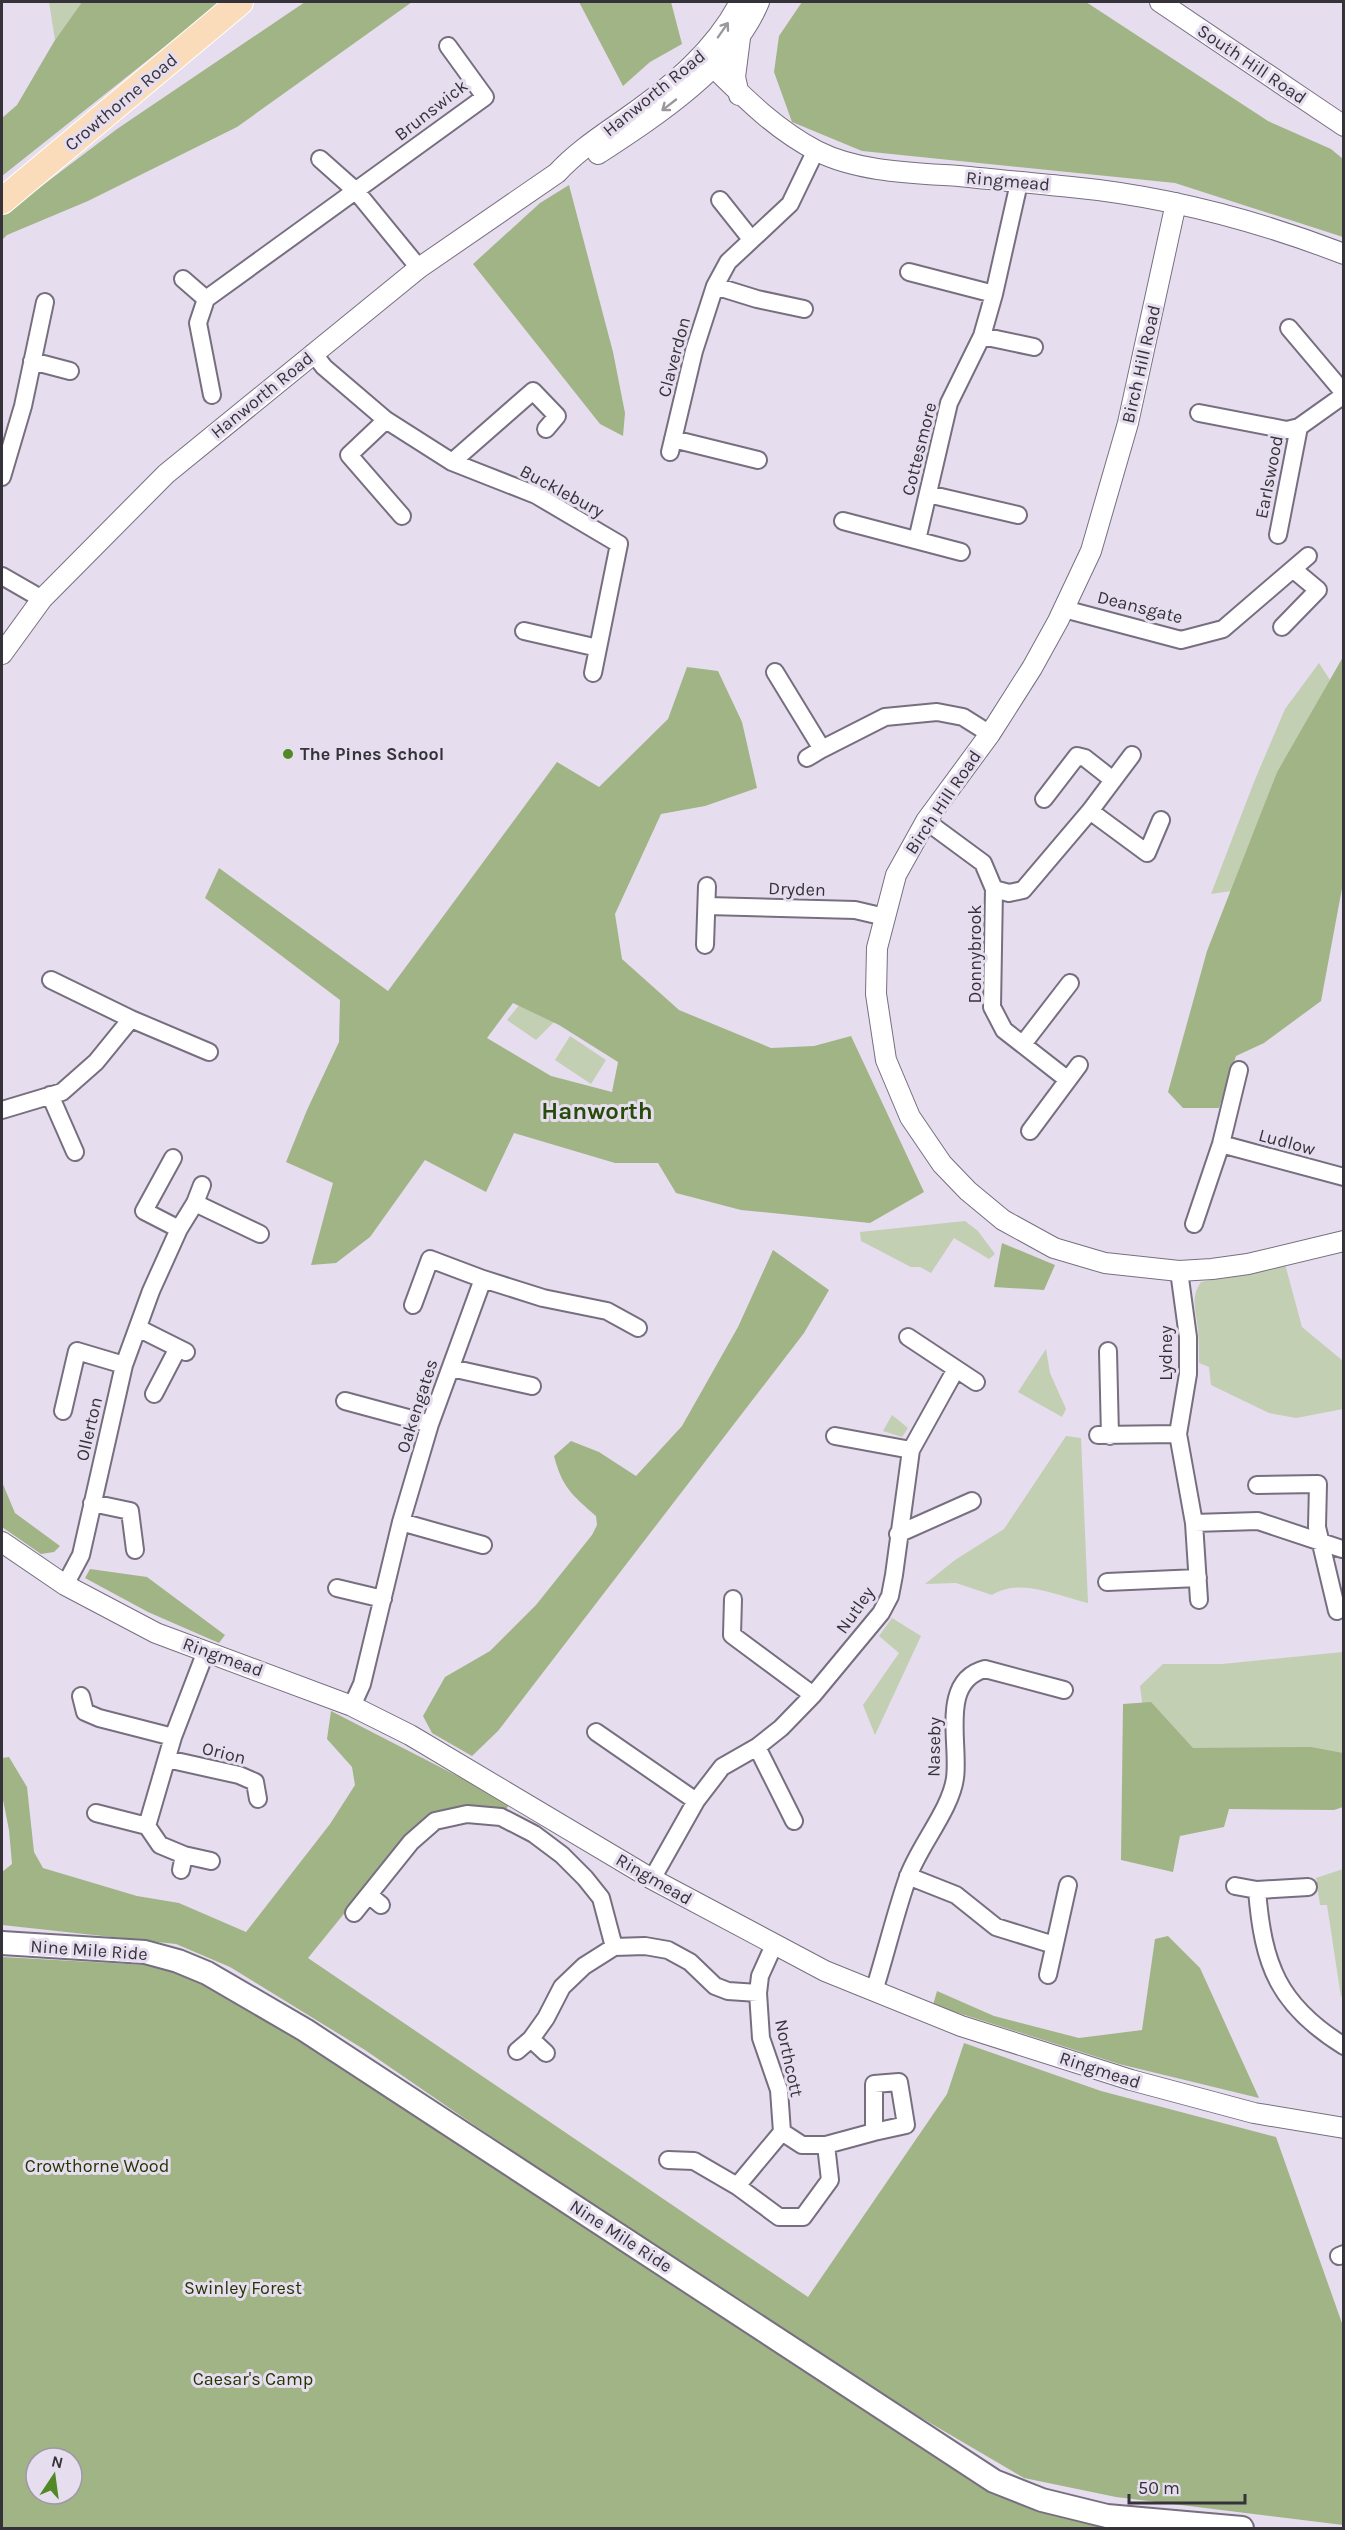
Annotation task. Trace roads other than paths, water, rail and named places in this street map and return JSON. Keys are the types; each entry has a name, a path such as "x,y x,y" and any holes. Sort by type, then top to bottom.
{"main road":[{"name":"Crowthorne Road","path":"2,201 240,2"},
{"name":"Nine Mile Ride","path":"2,1944 146,1952 178,1961 207,1973 305,2030 994,2481 1042,2500 1107,2516 1242,2529"}],"street":[{"name":"Hanworth Road","path":"707,61 740,2"},
{"name":"Hanworth Road","path":"2,654 42,599 166,474 419,268 557,173 573,156 740,38 759,2"},
{"name":"South Hill Road","path":"1160,2 1344,126"},
{"path":"739,95 735,77 740,38"},
{"name":"Brunswick","path":"206,299 485,97 448,46"},
{"name":"Ringmead","path":"707,61 739,95 772,122 816,150 830,156 869,166 1073,187 1176,202 1306,239 1344,254"},
{"name":"Claverdon","path":"758,460 671,446 694,351 716,286 728,262 790,204 816,150"},
{"path":"320,159 356,191 419,268"},
{"name":"Cottesmore","path":"917,540 949,403 982,336 1019,183"},
{"path":"720,200 751,239"},
{"name":"Birch Hill Road","path":"1176,202 1128,423 1091,551 1064,609 1032,668 990,734 926,821 896,875 877,948 876,994 886,1060 910,1117 942,1164 968,1191 1003,1220 1054,1248 1104,1263 1179,1271 1248,1264 1344,1241"},
{"path":"909,272 994,294"},
{"path":"183,279 206,299 198,324 213,395"},
{"path":"716,286 757,299 804,309"},
{"path":"2,477 23,406 45,302"},
{"name":"Earlswood","path":"1199,413 1287,430 1299,428 1344,394 1289,328"},
{"path":"982,336 1034,347"},
{"name":"Bucklebury","path":"313,353 324,368 386,420 452,462 536,495 625,548 593,673"},
{"path":"32,361 70,371"},
{"path":"452,462 533,391 557,416 546,429"},
{"path":"386,420 349,455 402,516"},
{"name":"Earlswood","path":"1278,535 1299,428"},
{"path":"928,494 1018,516"},
{"path":"843,521 962,552"},
{"name":"Deansgate","path":"1064,609 1181,640 1223,628 1308,556"},
{"path":"1282,627 1318,590 1293,570"},
{"path":"2,576 42,599"},
{"path":"524,631 598,648"},
{"path":"775,672 822,749"},
{"path":"807,758 885,717 937,712 963,717 990,734"},
{"name":"Donnybrook","path":"994,889 1009,892 1023,890 1090,811 1132,755"},
{"path":"1044,799 1077,756 1085,759 1113,780"},
{"path":"1090,811 1146,858 1161,820"},
{"name":"Donnybrook","path":"926,821 983,863 994,889 992,1007 1004,1030 1068,1080"},
{"path":"705,945 706,886"},
{"name":"Dryden","path":"707,906 855,910 885,917"},
{"path":"51,980 131,1019 209,1052"},
{"path":"1023,1044 1070,983"},
{"path":"2,1110 62,1092 96,1062 131,1019"},
{"path":"1030,1131 1079,1065"},
{"path":"1194,1224 1221,1144 1239,1070"},
{"path":"50,1095 75,1152"},
{"name":"Ludlow","path":"1221,1144 1344,1177"},
{"path":"173,1158 144,1211 179,1229"},
{"name":"Ollerton","path":"65,1586 81,1556 124,1365 151,1291 202,1185"},
{"path":"195,1203 260,1234"},
{"path":"413,1305 430,1259 519,1291 607,1311 638,1328"},
{"name":"Lydney","path":"1179,1271 1188,1337 1188,1374 1178,1434 1194,1523 1199,1600"},
{"name":"Oakengates","path":"352,1706 362,1684 401,1522 430,1424 483,1278"},
{"path":"138,1328 182,1350 154,1394"},
{"path":"908,1337 976,1382"},
{"name":"Ollerton","path":"63,1411 69,1349 124,1365"},
{"path":"1108,1351 1104,1436 1178,1434"},
{"path":"451,1368 532,1386"},
{"name":"Nutley","path":"652,1879 696,1801 722,1767 757,1747 781,1728 813,1695 881,1613 890,1596 910,1450 956,1369"},
{"path":"345,1401 430,1424"},
{"path":"835,1436 910,1450"},
{"path":"1257,1485 1318,1484 1317,1527 1336,1611"},
{"path":"898,1534 972,1501"},
{"path":"92,1503 130,1511 135,1550"},
{"path":"1194,1523 1258,1521 1342,1549"},
{"path":"401,1522 483,1545"},
{"name":"Ringmead","path":"2,1542 65,1586 156,1633 352,1706 410,1735 652,1879 774,1945 874,1991 962,2026 1131,2080 1254,2113 1344,2128"},
{"path":"1107,1582 1198,1578"},
{"path":"337,1588 383,1599"},
{"path":"733,1599 732,1635 813,1695"},
{"path":"147,1826 173,1737 206,1652"},
{"name":"Naseby","path":"874,1991 908,1876 942,1813 956,1779 954,1707 964,1681 974,1672 985,1669 1064,1690"},
{"path":"81,1696 85,1712 99,1719 173,1737"},
{"path":"596,1732 696,1801"},
{"path":"757,1747 794,1821"},
{"name":"Orion","path":"167,1759 239,1774 255,1782 258,1799"},
{"path":"96,1813 147,1826 160,1845 182,1862 211,1861"},
{"path":"354,1913 375,1900 411,1842 435,1821 467,1814 501,1817 534,1834 562,1855 585,1878 601,1899 614,1947"},
{"path":"908,1876 956,1895 996,1927 1054,1945"},
{"path":"1048,1975 1068,1885"},
{"path":"1235,1886 1257,1890 1308,1887"},
{"path":"1257,1890 1260,1929 1278,1985 1294,2006 1315,2026 1344,2046"},
{"name":"Northcott","path":"774,1945 760,1976 758,1993 761,2038 779,2090 782,2132"},
{"path":"517,2050 531,2039 546,2018 562,1987 584,1966 614,1947 645,1946 668,1950 690,1962 715,1986 728,1991 758,1993"},
{"path":"531,2039 546,2053"},
{"path":"737,2186 782,2132 802,2145 826,2145 874,2132"},
{"path":"668,2160 694,2161 737,2186 779,2217 803,2217 830,2180 826,2145"}],"place":[{"name":"The Pines School","path":"288,754"}],"district":[{"name":"Hanworth","path":"597,1111"}],"park label":[{"name":"Crowthorne Wood","path":"97,2166"},
{"name":"Swinley Forest","path":"243,2288"},
{"name":"Caesar's Camp","path":"253,2379"}]}
